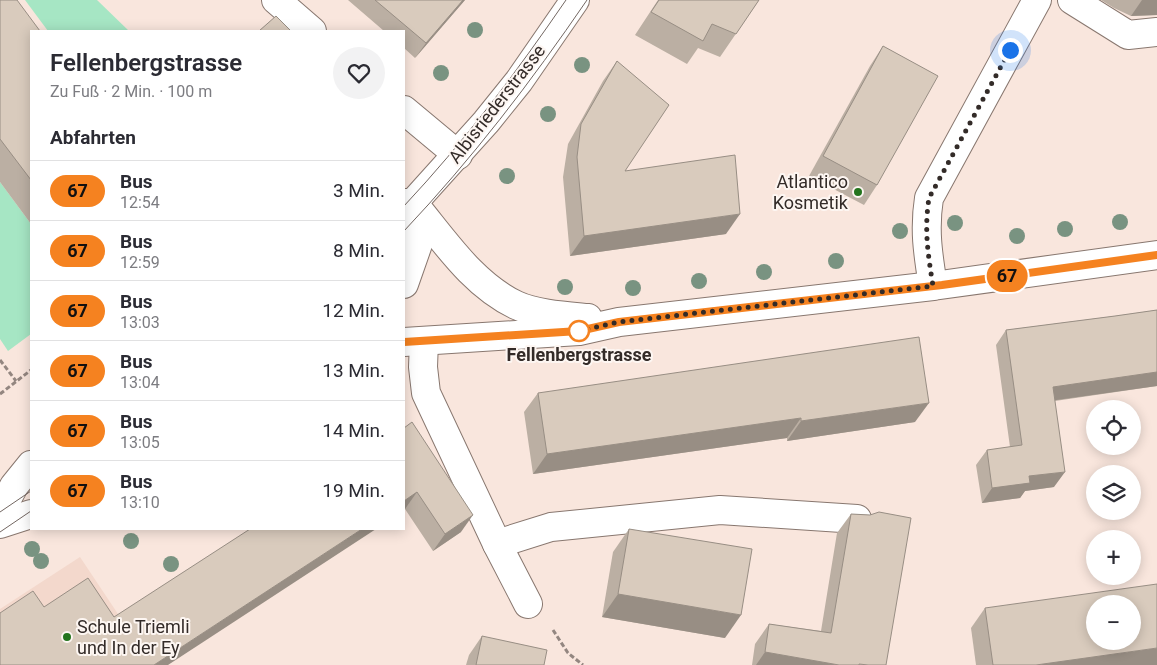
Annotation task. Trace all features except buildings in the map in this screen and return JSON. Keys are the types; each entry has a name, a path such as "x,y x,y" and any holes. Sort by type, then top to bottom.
{"street":[{"path":"276,0 311,30"},
{"name":"Albisriederstrasse","path":"407,207 458,155 519,81 575,0"},
{"path":"933,286 927,242 926,220 929,198 1037,0"},
{"path":"1072,0 1128,35 1157,32"},
{"path":"405,111 458,155"},
{"path":"407,207 487,288 517,306 553,314 619,322"},
{"path":"405,281 418,244 407,207"},
{"path":"528,604 497,544 426,393 424,368 414,342 579,331 619,322 933,286 1157,255"},
{"path":"0,512 14,486 30,466"},
{"path":"0,523 30,502"},
{"path":"497,544 551,527 720,510 858,519"},
{"path":"0,523 30,514"}],"path":[{"path":"0,360 16,382"},
{"path":"0,394 30,371"},
{"path":"528,604 546,620 568,653 584,665"}],"shaded area":[{"name":"Schule Triemli und In der Ey","path":"80,557 152,665 0,665 0,609"}],"green space":[{"path":"25,0 97,0 128,30 47,30"},
{"path":"0,182 30,223 30,335 8,351 0,339"}],"tram line":[{"path":"405,205 448,157 489,106 566,0"},
{"path":"405,230 500,119 587,0"},
{"path":"0,512 30,492"},
{"path":"0,532 30,512"}],"bus line":[{"name":"67","path":"405,342 579,331 619,322 942,285 1157,255"}],"place":[{"name":"Atlantico Kosmetik","path":"858,192"},
{"name":"Fellenbergstrasse","path":"579,331"},
{"name":"Schule Triemli und In der Ey","path":"67,637"}],"route":[{"path":"579,331 619,322 933,286 926,231 929,198 1010,50"}]}
